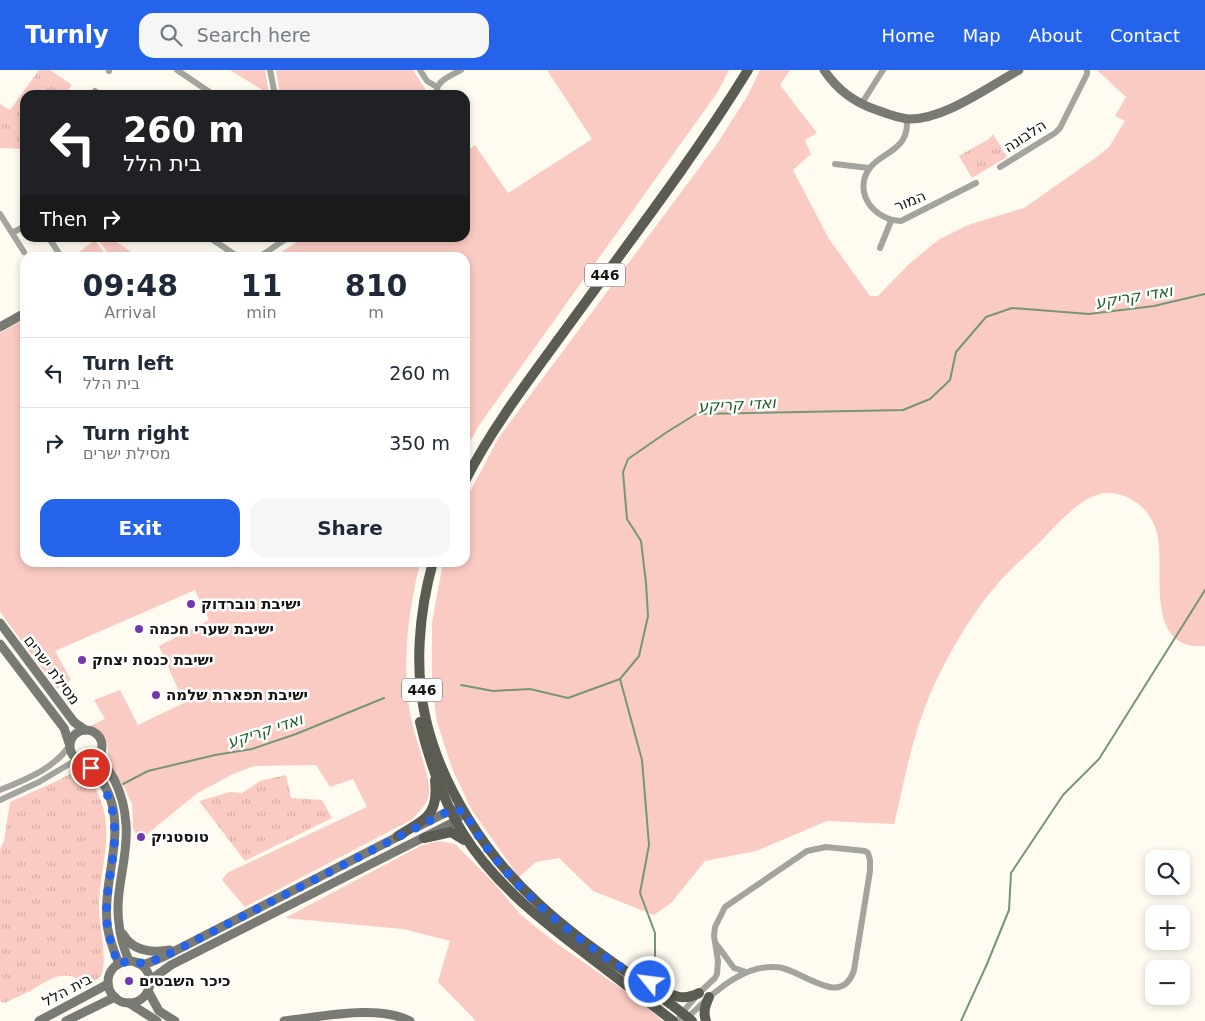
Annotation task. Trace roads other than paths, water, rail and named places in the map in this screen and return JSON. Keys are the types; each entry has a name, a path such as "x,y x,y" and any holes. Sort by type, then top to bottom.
{"main road":[{"name":"446","path":"470,459 507,399 693,142 740,70"},
{"name":"446","path":"470,471 512,402 698,146 748,70"},
{"name":"446","path":"425,567 416,612 413,643 417,705 420,723 434,770 456,821 472,847 508,889 536,916 673,1021"},
{"name":"446","path":"432,567 425,596 419,643 423,704 434,747 464,811 490,851 525,892 556,920 684,1019"},
{"path":"398,836 424,820 435,807 434,770"},
{"path":"424,838 451,832 461,837 472,847"},
{"path":"610,960 676,998 685,998 699,993"},
{"path":"706,1021 704,1015 709,997"}],"street":[{"path":"177,70 207,90"},
{"path":"270,70 274,90"},
{"path":"420,70 427,81 437,87 440,83 461,70"},
{"path":"824,70 843,91 862,103 881,112 908,118 948,110 1019,70"},
{"path":"862,103 883,70"},
{"name":"הלבונה","path":"1000,168 1060,128 1087,74 1087,70"},
{"path":"835,164 869,168 902,141 906,133 908,118"},
{"name":"המור","path":"869,168 864,185 869,204 882,218 891,221 900,222 910,218 976,183"},
{"path":"0,214 24,252"},
{"path":"880,248 891,221"},
{"path":"12,234 20,229"},
{"path":"216,242 231,252"},
{"path":"267,252 281,242"},
{"path":"0,327 20,316"},
{"name":"מסילת ישרים","path":"0,623 74,722 85,730"},
{"name":"מסילת ישרים","path":"0,644 64,728 69,744"},
{"path":"0,790 35,774 61,756 75,734 90,730 98,736 102,746 101,751 104,763 121,796 127,826 127,844 118,908 118,923 123,948 133,962 142,966 149,975 149,989 159,1011 175,1021"},
{"path":"69,744 72,756 94,770 104,786 113,813 115,843 107,907 107,924 118,964"},
{"path":"0,800 39,782 72,763 95,759 101,751"},
{"path":"451,810 464,811 456,821 424,838 171,965 156,976 142,998 124,1002 115,997 108,984 111,972 118,964 133,962 146,964 451,810"},
{"path":"826,848 865,851 868,853 870,871 854,970 846,983 838,987 828,988 783,967 762,968 746,972 726,984 684,1019 699,993 717,974 718,961 714,940 715,927 725,907 807,851 826,848"},
{"path":"118,923 123,936 128,942 141,950 159,952 180,948"},
{"path":"714,940 734,968 746,972"},
{"name":"בית הלל","path":"39,1021 108,984"},
{"name":"בית הלל","path":"66,1021 115,997"},
{"path":"129,1002 157,1021"},
{"path":"284,1021 369,1012 394,1015 410,1021"}],"waterway":[{"name":"ואדי קריקע","path":"461,685 493,691 530,689 568,698 620,679 639,656 648,616 641,541 627,519 623,472 628,459 696,414 903,410 930,399 950,380 956,352 986,317 1012,308 1089,314 1154,306 1205,294"},
{"path":"961,1021 1009,910 1011,873 1063,795 1099,759 1205,590"},
{"path":"620,679 642,760 649,845 640,893 655,933 655,969"},
{"name":"ואדי קריקע","path":"123,784 148,771 215,755 252,749 296,734 384,698"}],"place":[{"name":"ישיבת נוברדוק","path":"191,604"},
{"name":"ישיבת שערי חכמה","path":"139,629"},
{"name":"ישיבת כנסת יצחק","path":"82,660"},
{"name":"ישיבת תפארת שלמה","path":"156,695"},
{"name":"טוסטניק","path":"141,837"},
{"name":"כיכר השבטים","path":"129,981"}]}
